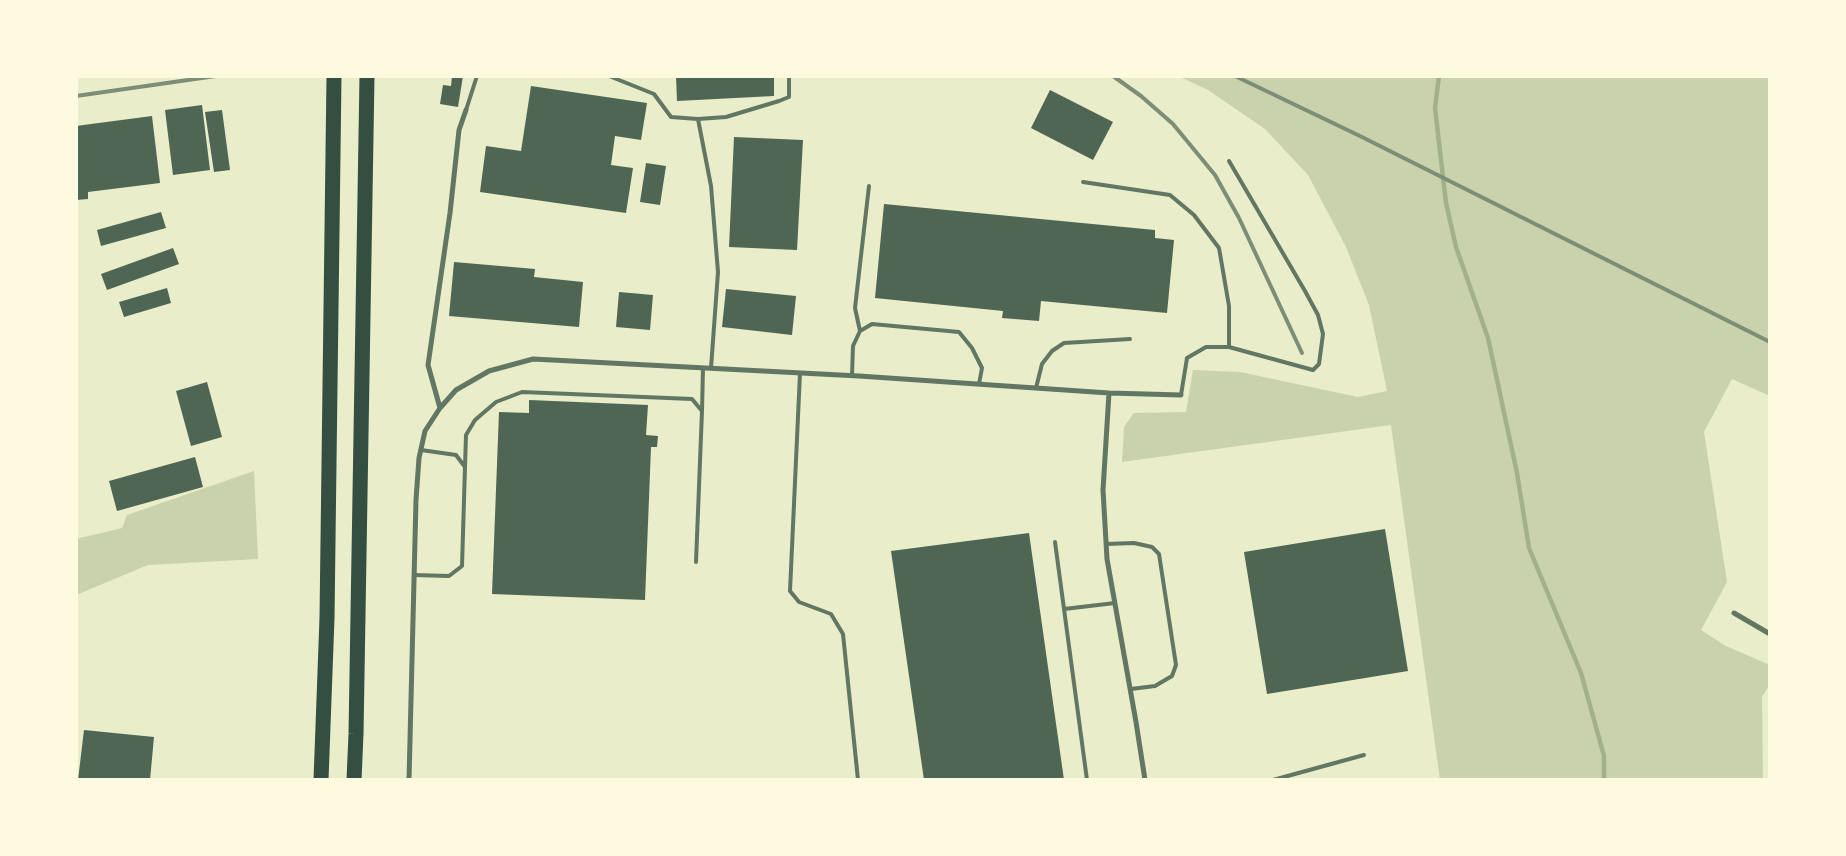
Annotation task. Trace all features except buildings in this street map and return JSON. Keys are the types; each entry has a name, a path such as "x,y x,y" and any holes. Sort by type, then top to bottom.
{"highway":[{"path":"321,780 327,618 334,76"},
{"path":"354,780 367,76"}],"street":[{"path":"440,408 428,365 450,213 459,130 466,110"},
{"path":"409,780 416,500 421,450 425,431 440,408 456,390 490,371 532,359 852,375 1109,393 1181,395"},
{"path":"1109,393 1103,490 1107,559 1145,780"},
{"path":"1734,613 1770,634"}],"lane":[{"path":"466,110 477,76"},
{"path":"609,76 654,94 671,117 698,119 726,117 784,99 788,97 789,76"},
{"path":"698,119 711,186 718,272 711,368"},
{"path":"1181,395 1187,358 1206,347 1229,348 1313,370 1319,364 1323,334 1318,315 1306,291 1229,161"},
{"path":"1083,182 1170,195 1194,215 1219,248 1229,306 1229,348"},
{"path":"860,331 855,308 869,186"},
{"path":"852,375 853,346 860,331 872,324 960,332 972,348 982,368 979,384"},
{"path":"1036,388 1042,364 1052,351 1064,342 1130,339"},
{"path":"696,562 703,368"},
{"path":"800,373 790,591 799,602 830,614 843,634 858,780"},
{"path":"414,575 449,576 462,566 466,435 475,420 496,402 522,392 692,399 702,411"},
{"path":"421,450 456,455 465,467"},
{"path":"1055,542 1087,780"},
{"path":"1106,544 1134,543 1152,547 1159,554 1176,665 1172,676 1155,686 1130,690"},
{"path":"1064,609 1115,604"},
{"path":"1273,780 1364,755"}],"green space":[{"path":"1178,76 1770,76 1770,396 1732,379 1704,432 1727,582 1701,630 1726,646 1770,665 1770,684 1762,697 1763,780 1440,780 1391,425 1122,462 1124,427 1134,413 1186,412 1193,370 1240,372 1358,397 1387,391 1369,305 1346,247 1308,175 1265,129 1208,90"},
{"path":"254,471 258,559 148,565 76,595 76,539 122,528 127,515"}],"waterway":[{"path":"1439,76 1435,108 1446,203 1456,247 1488,338 1517,473 1529,548 1581,673 1604,756 1604,780"}],"railway":[{"path":"76,96 216,76"},
{"path":"1113,76 1141,96 1173,124 1215,175 1239,218 1302,353"},
{"path":"1235,76 1360,136 1770,342"}]}
